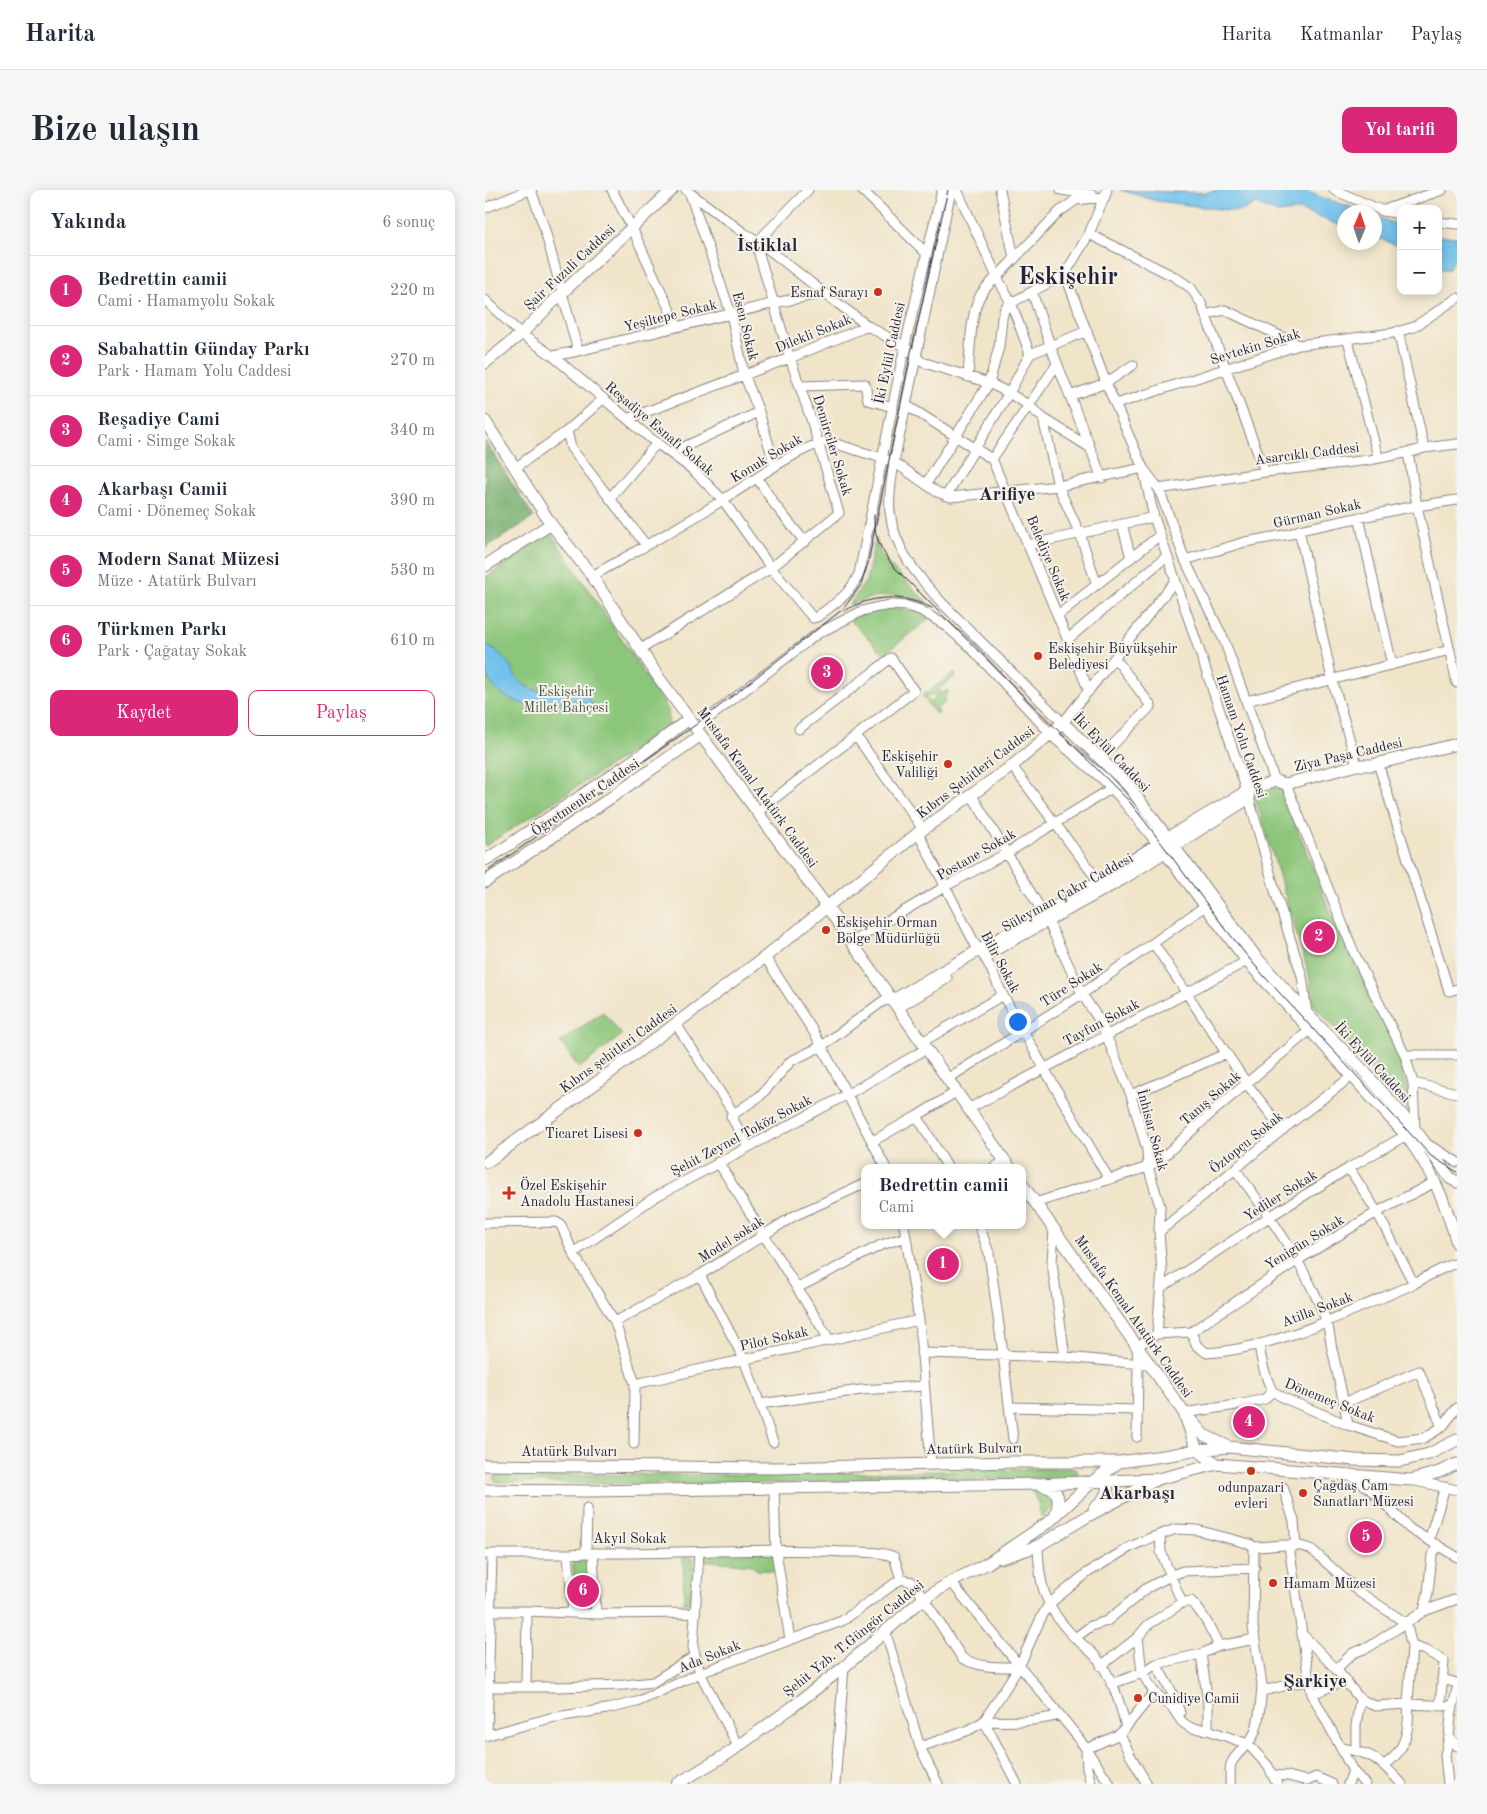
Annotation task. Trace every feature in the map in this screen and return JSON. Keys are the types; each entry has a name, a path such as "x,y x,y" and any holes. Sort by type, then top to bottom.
{"main road":[{"name":"Şair Fuzuli Caddesi","path":"485,363 521,334 672,190"},
{"name":"Mustafa Kemal Atatürk Caddesi","path":"485,421 551,524 592,576 695,728 827,907 1007,1164"},
{"path":"485,566 551,524"},
{"name":"Kıbrıs Şehitleri Caddesi","path":"765,958 920,831 1012,766 1063,723"},
{"name":"İki Eylül Caddesi","path":"1063,723 1128,785 1205,906 1247,960 1352,1076 1410,1133 1423,1141 1450,1178 1457,1182"},
{"name":"Öğretmenler Caddesi","path":"485,860 647,751 695,728"},
{"name":"Öğretmenler Caddesi","path":"485,882 609,799 695,728"},
{"name":"İki Eylül Caddesi","path":"1051,734 1112,788 1166,845 1256,957 1307,1014 1360,1067 1410,1133 1447,1207 1457,1243"},
{"name":"Ziya Paşa Caddesi","path":"1166,845 1248,794 1280,782 1357,765 1372,764 1457,744"},
{"name":"Süleyman Çakır Caddesi","path":"1045,917 1099,882 1166,845"},
{"name":"Süleyman Çakır Caddesi","path":"895,1004 1045,917 1121,880 1166,845"},
{"name":"Kıbrıs şehitleri Caddesi","path":"486,1159 676,1024 765,958"},
{"name":"Mustafa Kemal Atatürk Caddesi","path":"1026,1190 1137,1346 1143,1364 1184,1413 1197,1450"},
{"path":"1184,1413 1204,1435 1229,1447"},
{"path":"1170,1455 1179,1450 1187,1438 1184,1413"},
{"name":"Atatürk Bulvarı","path":"485,1466 776,1468 1119,1462 1229,1447 1355,1460 1400,1461 1429,1454 1457,1440"},
{"path":"1197,1450 1217,1464"},
{"path":"1075,1462 1080,1464 1085,1472 1082,1480 1077,1483"},
{"path":"1088,1516 1108,1493 1106,1477 1091,1462"},
{"name":"Şehit Yzb. T.Güngör Caddesi","path":"677,1784 738,1746 791,1708 844,1667 923,1598 988,1563 1050,1521 1092,1482 1106,1477 1119,1462"},
{"path":"988,1563 1038,1546 1088,1516 1158,1479 1217,1464 1411,1480 1439,1472 1457,1464"},
{"path":"1106,1477 1158,1479"},
{"path":"485,1490 587,1491 1092,1482"},
{"path":"1036,1484 1047,1486 1058,1494 1059,1504 1056,1514"}],"street":[{"path":"485,208 530,190 544,227 578,351"},
{"path":"612,190 632,228 677,326"},
{"path":"758,241 808,190"},
{"path":"862,190 927,254"},
{"name":"İki Eylül Caddesi","path":"826,610 843,598 853,586 859,574 905,347 942,190"},
{"name":"İki Eylül Caddesi","path":"951,190 894,462 890,492 890,513 894,531 909,563 926,586 1063,723"},
{"path":"957,190 1011,303 1030,354"},
{"path":"1000,190 1013,258"},
{"path":"1061,190 1106,194"},
{"path":"1333,190 1383,211 1397,213"},
{"path":"1383,211 1443,190"},
{"path":"688,192 758,241 868,326 905,347 922,362 989,383 1009,393 1028,405 1043,418 1089,447"},
{"name":"Esen Sokak","path":"688,192 731,314 745,374 759,412 775,466"},
{"path":"968,377 973,324 978,299 984,290 1059,212 1076,200 1106,194"},
{"path":"926,484 989,383 999,347 1005,308 1065,274 1089,234 1106,194"},
{"path":"1442,222 1457,224"},
{"path":"1089,234 1175,277 1191,288 1201,303 1265,472"},
{"name":"Demirciler Sokak","path":"641,650 771,568 839,513 759,254 758,241"},
{"name":"Hamam Yolu Caddesi","path":"1065,274 1106,383 1143,468 1160,536 1248,794 1276,894 1302,976 1307,1014"},
{"path":"1032,292 1057,364 1102,478"},
{"name":"Yeşiltepe Sokak","path":"553,356 824,293"},
{"name":"Sevtekin Sokak","path":"1116,404 1299,345 1398,332 1414,326 1457,298"},
{"name":"Reşadiye Esnafı Sokak","path":"485,300 521,334 553,356 627,419 693,470 723,500 771,568 813,618 826,610"},
{"path":"485,314 493,307"},
{"path":"1205,315 1225,310 1299,345"},
{"name":"Dilekli Sokak","path":"627,419 790,358 868,326"},
{"path":"947,496 1009,393 1030,354 1087,331"},
{"path":"1398,332 1424,448"},
{"path":"1348,340 1378,457"},
{"path":"906,404 992,459 1057,364"},
{"path":"1070,396 1106,383 1133,365"},
{"path":"800,386 865,384 868,400 893,407"},
{"path":"515,468 567,431 603,399"},
{"path":"671,453 759,412"},
{"path":"1043,418 1058,486 1080,534 1097,585"},
{"path":"567,431 571,448 646,545"},
{"name":"Konuk Sokak","path":"592,576 723,500 775,466 827,440 894,462 947,496"},
{"path":"610,498 657,443"},
{"name":"Asarcıklı Caddesi","path":"1159,489 1265,472 1369,460 1424,448 1457,444"},
{"path":"1408,452 1417,506 1457,683"},
{"name":"Belediye Sokak","path":"992,459 1089,691"},
{"path":"947,496 1058,486 1143,468"},
{"name":"Hamam Yolu Caddesi","path":"1143,468 1159,489 1185,560 1224,640 1246,701 1355,955 1405,1054 1413,1083 1410,1133"},
{"path":"757,478 805,542"},
{"name":"Gürman Sokak","path":"1185,560 1245,542 1290,534 1299,530 1417,506 1457,500"},
{"path":"1028,545 1154,517"},
{"path":"1359,518 1392,665"},
{"path":"1122,524 1131,558"},
{"path":"1299,530 1332,679 1357,765"},
{"path":"1058,615 1160,536"},
{"path":"1068,639 1167,556"},
{"name":"Kıbrıs Şehitleri Caddesi","path":"1063,723 1175,581"},
{"name":"İki Eylül Caddesi","path":"695,728 817,634 862,611 878,606 891,605 907,606 920,610 945,625 970,647 1051,734"},
{"path":"1246,701 1450,650"},
{"path":"757,812 914,691 891,658 799,729"},
{"path":"1100,758 1151,706 1115,658"},
{"name":"Bilir Sokak","path":"856,736 920,831 946,886 1043,1069 1109,1180"},
{"path":"1378,762 1453,990"},
{"path":"1012,766 1099,882"},
{"name":"Postane Sokak","path":"852,942 946,886 1007,853 1112,788"},
{"name":"İnhisar Sokak","path":"971,794 1045,917 1082,994 1101,1023 1131,1095 1147,1150 1148,1167 1160,1206 1159,1232 1162,1287 1157,1334"},
{"name":"Türe Sokak","path":"947,1079 1082,994 1205,906"},
{"path":"1154,944 1247,1084 1283,1130"},
{"path":"765,958 822,1046 884,1164"},
{"name":"Tayfun Sokak","path":"969,1109 1247,960"},
{"name":"Şehit Zeynel Toköz Sokak","path":"573,1253 655,1197 848,1094 1003,995"},
{"path":"747,1147 731,1116 760,1096 791,1061 822,1046 883,1001 895,1004"},
{"path":"676,1024 735,1114"},
{"name":"Tanış Sokak","path":"1035,1203 1148,1167 1164,1156 1216,1109 1310,1030"},
{"path":"1131,1095 1227,1053"},
{"path":"1405,1054 1457,1055"},
{"name":"Öztopçu Sokak","path":"1159,1232 1352,1076"},
{"path":"1413,1083 1457,1092"},
{"path":"873,1141 956,1092"},
{"path":"917,1116 946,1164"},
{"name":"Yediler Sokak","path":"1162,1287 1269,1217 1410,1133"},
{"path":"1423,1141 1457,1162"},
{"path":"718,1162 829,1339"},
{"path":"1349,1168 1377,1212 1413,1284"},
{"path":"1235,1169 1298,1260 1327,1322 1348,1425"},
{"name":"Yenigün Sokak","path":"1191,1332 1298,1260 1377,1212 1435,1182"},
{"name":"Model sokak","path":"615,1322 700,1274 794,1216 861,1185"},
{"path":"485,1223 556,1222 561,1225 573,1253 615,1322 635,1384 634,1444"},
{"path":"905,1229 919,1320 931,1464"},
{"path":"980,1229 989,1253 1013,1439"},
{"path":"1054,1229 1052,1263 1065,1357"},
{"path":"797,1288 881,1245 906,1237"},
{"name":"Atilla Sokak","path":"1191,1332 1197,1346 1207,1353 1259,1344 1327,1322 1413,1284 1441,1268 1457,1263"},
{"path":"700,1274 744,1359 773,1442"},
{"name":"Pilot Sokak","path":"635,1384 919,1320"},
{"path":"1137,1346 1157,1334 1191,1332"},
{"path":"1259,1344 1261,1362 1272,1391"},
{"path":"921,1353 1065,1357 1143,1364 1137,1410 1137,1437"},
{"path":"1344,1403 1419,1372 1442,1427"},
{"path":"760,1404 861,1390 924,1386"},
{"name":"Dönemeç Sokak","path":"1184,1413 1265,1399 1272,1391 1286,1399 1348,1425 1397,1441 1424,1438 1442,1427 1457,1408"},
{"path":"1010,1407 1137,1410"},
{"path":"1351,1476 1369,1488 1410,1529 1457,1557"},
{"path":"1411,1480 1457,1490"},
{"path":"1283,1487 1294,1521 1293,1546 1302,1634 1312,1694 1353,1771 1365,1784"},
{"path":"1423,1611 1429,1593 1433,1543 1445,1487"},
{"path":"774,1488 776,1551 790,1640"},
{"path":"587,1508 596,1614"},
{"path":"920,1747 969,1730 985,1720 1019,1666 1049,1604 1087,1573 1130,1547 1160,1535 1176,1529 1197,1530 1250,1544 1254,1548 1253,1626 1262,1692 1255,1731 1248,1744 1231,1764 1230,1784"},
{"path":"1160,1535 1161,1552 1182,1603"},
{"path":"1038,1546 1039,1567 1044,1594 1057,1619 1096,1657 1111,1684 1121,1708 1123,1731 1129,1755 1147,1784"},
{"path":"1254,1548 1306,1547 1312,1550 1359,1592 1406,1623 1412,1646 1408,1704 1409,1716 1405,1743 1394,1759 1384,1765"},
{"name":"Akyıl Sokak","path":"488,1554 822,1550 889,1554 894,1557 901,1579"},
{"path":"699,1552 693,1647 700,1673 738,1746"},
{"path":"486,1736 488,1554"},
{"path":"568,1554 573,1613"},
{"path":"1075,1638 1091,1626 1107,1621 1147,1588 1170,1576 1183,1571 1255,1568"},
{"path":"901,1579 912,1582 962,1658 972,1664 1000,1667 1019,1666"},
{"name":"Ada Sokak","path":"486,1736 550,1718 637,1702 700,1673 842,1621 901,1579"},
{"path":"951,1582 1019,1666 1033,1680 1086,1749 1110,1784"},
{"path":"1336,1669 1353,1653 1369,1647 1423,1611 1457,1599"},
{"path":"1101,1666 1138,1637 1148,1625 1182,1603 1191,1601 1197,1606 1219,1646"},
{"path":"488,1611 596,1614 695,1613"},
{"path":"526,1687 527,1611"},
{"path":"885,1630 920,1747 938,1784"},
{"path":"1302,1634 1336,1669 1360,1699 1375,1706 1408,1704 1453,1706"},
{"path":"1138,1637 1142,1673 1154,1692 1172,1707 1182,1722 1191,1728 1209,1730 1248,1744 1259,1755 1275,1780 1288,1776 1307,1781 1316,1777 1332,1784"},
{"path":"1111,1684 1142,1673 1156,1664 1201,1654 1219,1646 1255,1639"},
{"path":"1412,1646 1427,1651 1444,1661 1440,1706"},
{"path":"1201,1654 1208,1703 1209,1730"},
{"path":"486,1687 624,1685 653,1682 695,1656"},
{"path":"1156,1664 1175,1698 1182,1722"},
{"path":"835,1784 844,1667"},
{"path":"1442,1678 1457,1683"},
{"path":"1262,1692 1309,1680"},
{"path":"1312,1694 1344,1681"},
{"path":"1448,1784 1445,1755 1457,1689"},
{"path":"1086,1749 1123,1731 1154,1692"},
{"path":"1356,1750 1356,1726 1360,1699"},
{"path":"985,1720 1006,1722 1040,1720 1060,1715"},
{"path":"985,1720 1017,1784"},
{"path":"1449,1737 1457,1746"},
{"path":"1342,1748 1365,1752 1377,1759 1402,1784"},
{"path":"1086,1749 1087,1768 1091,1784"},
{"path":"1348,1784 1353,1771"}],"green space":[{"path":"485,441 534,517 485,548"},
{"name":"Eskişehir Millet Bahçesi","path":"550,532 668,709 667,729 485,846 485,578"},
{"path":"876,538 880,553 890,566 927,602 906,597 879,596 849,605 866,581"},
{"path":"899,608 917,612 929,619 884,654 850,620 878,609"},
{"path":"954,673 956,676 938,689 941,694 947,690 949,692 945,697 946,702 936,709 938,713 936,714 926,702 928,700 931,702 935,698 931,694 925,699 922,696"},
{"path":"1274,787 1282,790 1331,914 1399,1056 1413,1116 1313,1004 1309,974 1254,793"},
{"path":"603,1012 622,1035 579,1068 560,1042"},
{"path":"1076,1468 1078,1474 1072,1477 856,1482 568,1483 496,1482 494,1478 497,1473 577,1475 810,1474"},
{"path":"1032,1491 1049,1492 1052,1494 1054,1506 1042,1518 1037,1501"},
{"path":"776,1551 779,1571 757,1570 753,1565 698,1560 699,1552"},
{"path":"572,1556 589,1556 593,1605 576,1607"},
{"path":"683,1558 694,1558 690,1603 684,1603"}],"water":[{"path":"1120,190 1204,193 1217,190 1302,190 1344,205 1337,205 1337,224 1300,210 1278,213 1255,204 1243,210 1235,211 1157,201"},
{"path":"1382,219 1397,224 1397,245 1382,240"},
{"path":"1442,236 1457,237 1457,259 1454,259 1449,269 1442,269"},
{"path":"485,644 508,662 518,679 526,686 542,692 572,690 579,692 595,706 571,700 549,706 537,706 527,705 508,698 493,686 488,677 485,668"}],"tram line":[{"path":"485,873 694,726 843,609 861,585 868,563 911,352 948,190"},
{"path":"874,515 875,529 879,542 893,566 1128,800 1263,975 1431,1156 1457,1172"},
{"path":"844,611 866,601 888,598 910,600 932,608"}],"place":[{"name":"Esnaf Sarayı","path":"878,292"},
{"name":"Eskişehir Büyükşehir Belediyesi","path":"1038,656"},
{"name":"Reşadiye Cami","path":"827,673"},
{"name":"Eskişehir Valiliği","path":"948,764"},
{"name":"Eskişehir Orman Bölge Müdürlüğü","path":"826,930"},
{"name":"Sabahattin Günday Parkı","path":"1319,937"},
{"name":"Ticaret Lisesi","path":"638,1133"},
{"name":"Özel Eskişehir Anadolu Hastanesi","path":"509,1193"},
{"name":"Bedrettin camii","path":"943,1264"},
{"name":"Akarbaşı Camii","path":"1249,1422"},
{"name":"odunpazari evleri","path":"1251,1471"},
{"name":"Çağdaş Cam Sanatları Müzesi","path":"1303,1493"},
{"name":"Modern Sanat Müzesi","path":"1366,1537"},
{"name":"Hamam Müzesi","path":"1273,1583"},
{"name":"Türkmen Parkı","path":"583,1591"},
{"name":"Cunidiye Camii","path":"1138,1698"}],"district":[{"name":"İstiklal","path":"767,244"},
{"name":"Eskişehir","path":"1068,276"},
{"name":"Arifiye","path":"1007,493"},
{"name":"Akarbaşı","path":"1137,1492"},
{"name":"Şarkiye","path":"1315,1680"}]}
